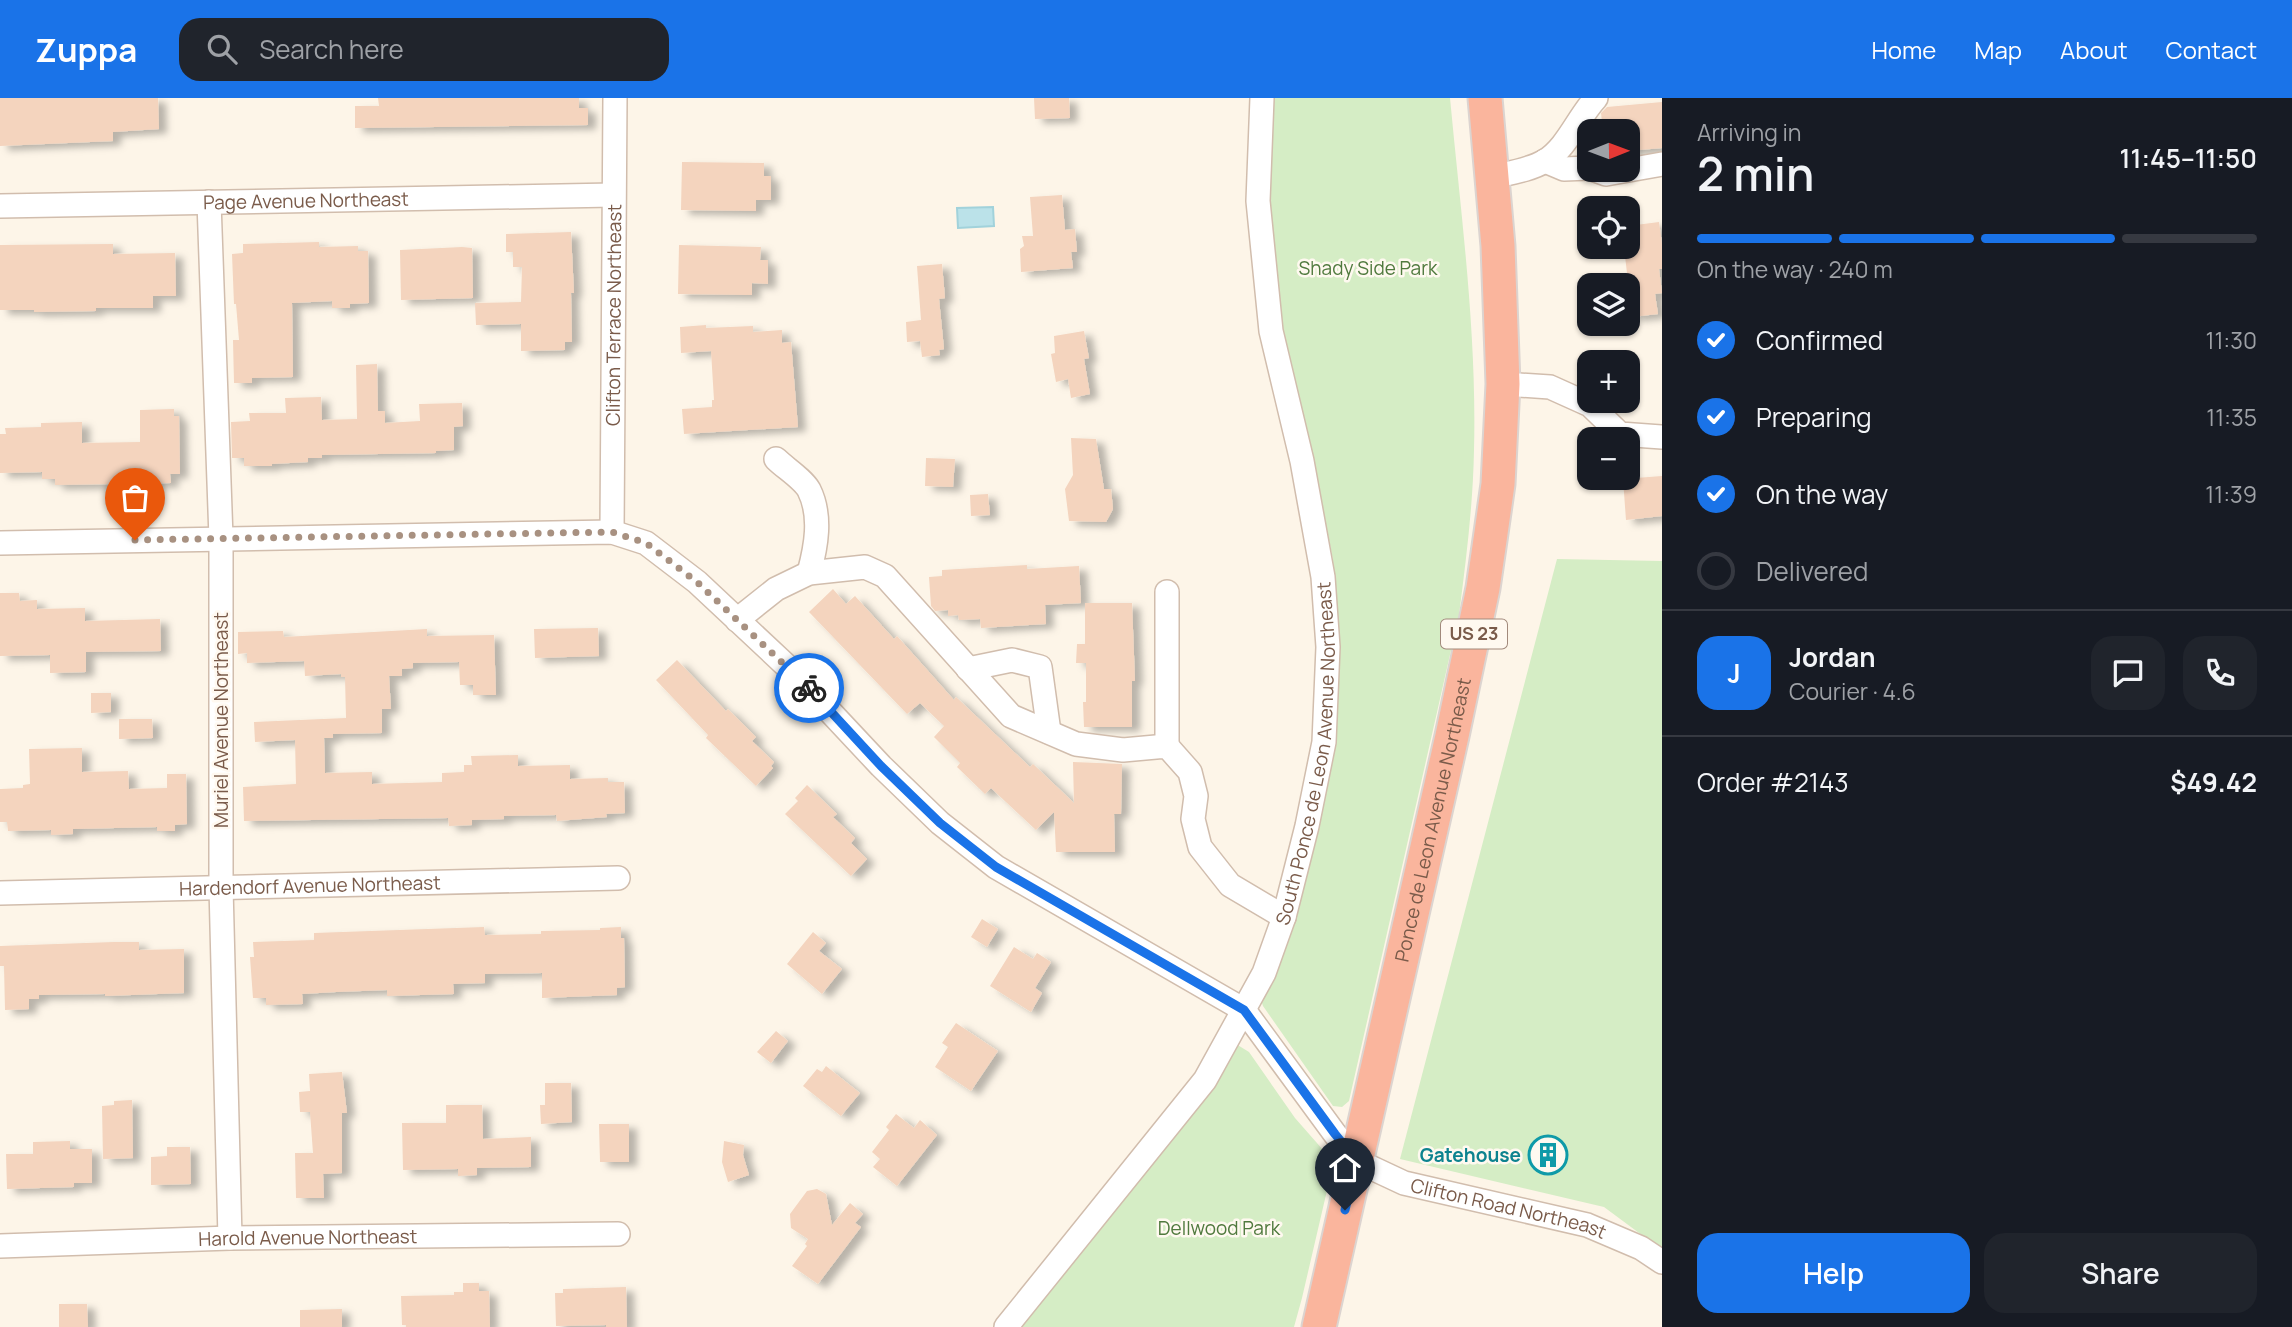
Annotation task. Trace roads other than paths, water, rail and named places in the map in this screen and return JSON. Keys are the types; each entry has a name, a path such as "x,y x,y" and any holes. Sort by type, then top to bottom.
{"highway":[{"name":"Ponce de Leon Avenue Northeast","path":"1319,1327 1483,588 1498,484 1503,384 1498,246 1485,98"}],"street":[{"name":"Clifton Terrace Northeast","path":"612,532 615,98"},
{"name":"South Ponce de Leon Avenue Northeast","path":"1006,1327 1205,1080 1264,973 1284,917 1307,826 1324,742 1328,647 1323,577 1302,461 1271,331 1258,201 1262,98"},
{"path":"1492,177 1545,161 1564,141 1583,111 1596,98"},
{"path":"1564,141 1577,153"},
{"path":"1545,161 1564,169 1577,168"},
{"path":"1640,168 1662,164"},
{"name":"Page Avenue Northeast","path":"0,206 613,195"},
{"name":"Muriel Avenue Northeast","path":"209,202 221,538 221,887 230,1238"},
{"path":"1503,384 1550,387 1590,405 1619,433 1662,438"},
{"path":"776,459 808,488 817,517 816,547 808,573"},
{"name":"Clifton Road Northeast","path":"0,543 612,532 646,543 697,582 792,671 881,766 930,813 996,867 1244,1010 1357,1161 1404,1184 1587,1225 1641,1248 1662,1262"},
{"path":"737,620 776,589 808,573 865,567 885,576 1011,716 1076,744 1123,750 1167,746"},
{"path":"1167,592 1167,746 1190,772 1196,796 1193,819 1200,847 1230,885 1284,917"},
{"path":"968,669 1012,660 1040,667 1049,732"},
{"name":"Hardendorf Avenue Northeast","path":"0,893 618,878"},
{"name":"Harold Avenue Northeast","path":"0,1246 230,1238 618,1234"}],"water":[{"path":"993,207 994,226 958,228 957,208"}],"place":[{"name":"Gatehouse","path":"1548,1155"}],"park label":[{"name":"Shady Side Park","path":"1368,268"},
{"name":"Dellwood Park","path":"1219,1228"}]}
